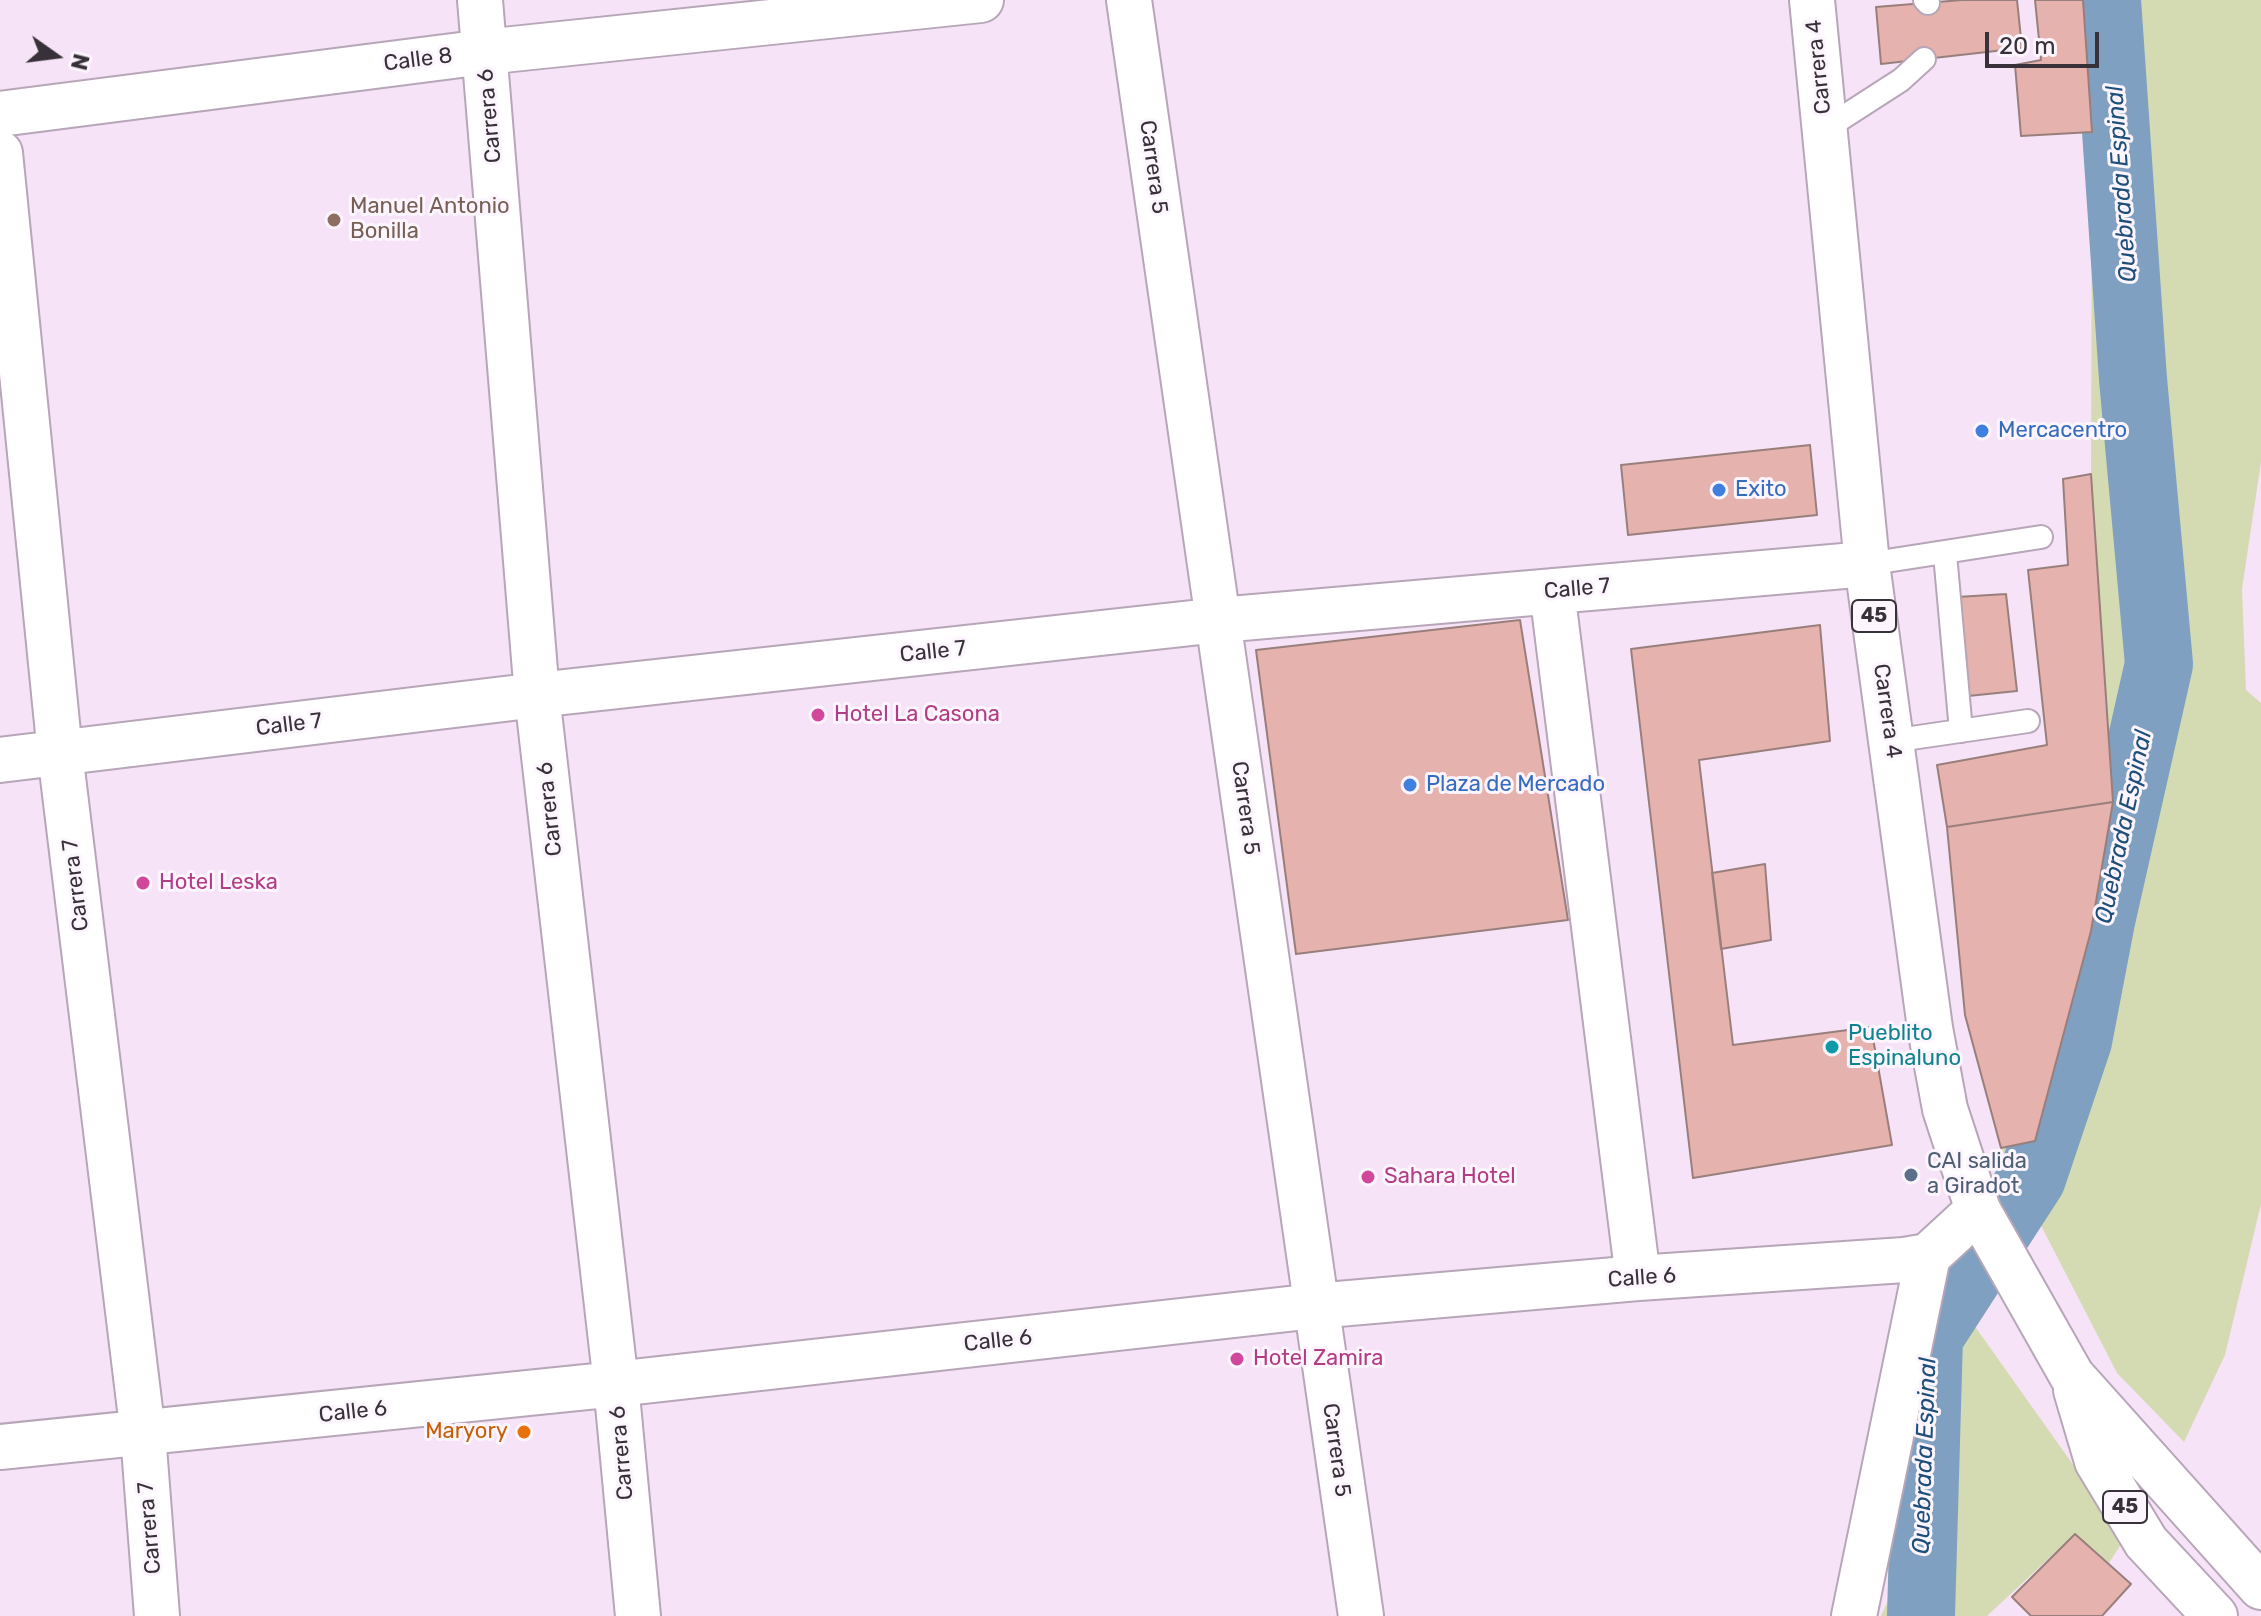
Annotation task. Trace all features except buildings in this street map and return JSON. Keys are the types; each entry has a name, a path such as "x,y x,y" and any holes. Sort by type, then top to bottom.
{"street":[{"name":"Carrera 6","path":"480,0 537,695 616,1384 638,1616"},
{"name":"Calle 8","path":"0,114 484,52 981,0"},
{"name":"Carrera 5","path":"1129,0 1361,1616"},
{"name":"Carrera 4","path":"1812,0 1867,564 1930,1028 1945,1109 1982,1216"},
{"name":"Carrera 7","path":"0,153 60,753 143,1434 157,1616"},
{"name":"Calle 7","path":"0,760 537,695 1219,620 1867,564"},
{"path":"1552,591 1638,1278"},
{"path":"1854,1616 1928,1256 1982,1216"},
{"name":"45","path":"1982,1216 2071,1374 2261,1587"},
{"name":"Calle 6","path":"0,1447 616,1384 1315,1306 1928,1256"},
{"name":"45","path":"2071,1374 2097,1461 2146,1542 2215,1616"}],"lane":[{"path":"1825,129 1901,80 1924,59"},
{"path":"1867,564 2041,537"},
{"path":"1945,554 1961,731"},
{"path":"1891,741 2028,721"}],"green space":[{"path":"2083,0 2261,0 2261,462 2242,589 2246,690 2261,703 2261,1204 2225,1355 2184,1442 2117,1373 2001,1148 2035,1140 2091,931 2113,802 2091,474 2092,132"},
{"path":"1969,1318 2125,1538 2109,1563 2075,1534 1987,1616 1881,1616 1923,1526 1938,1529 1947,1364"}],"waterway":[{"name":"Quebrada Espinal","path":"1921,1616 1929,1337 2032,1178 2078,1041 2101,921 2159,664 2133,379 2107,0"}],"place":[{"name":"Manuel Antonio Bonilla","path":"334,220"},
{"name":"Mercacentro","path":"1982,431"},
{"name":"Exito","path":"1719,490"},
{"name":"Hotel La Casona","path":"818,715"},
{"name":"Plaza de Mercado","path":"1410,785"},
{"name":"Hotel Leska","path":"143,883"},
{"name":"Pueblito Espinaluno","path":"1832,1047"},
{"name":"CAI salida a Giradot","path":"1911,1175"},
{"name":"Sahara Hotel","path":"1368,1177"},
{"name":"Hotel Zamira","path":"1237,1359"},
{"name":"Maryory","path":"524,1432"}]}
